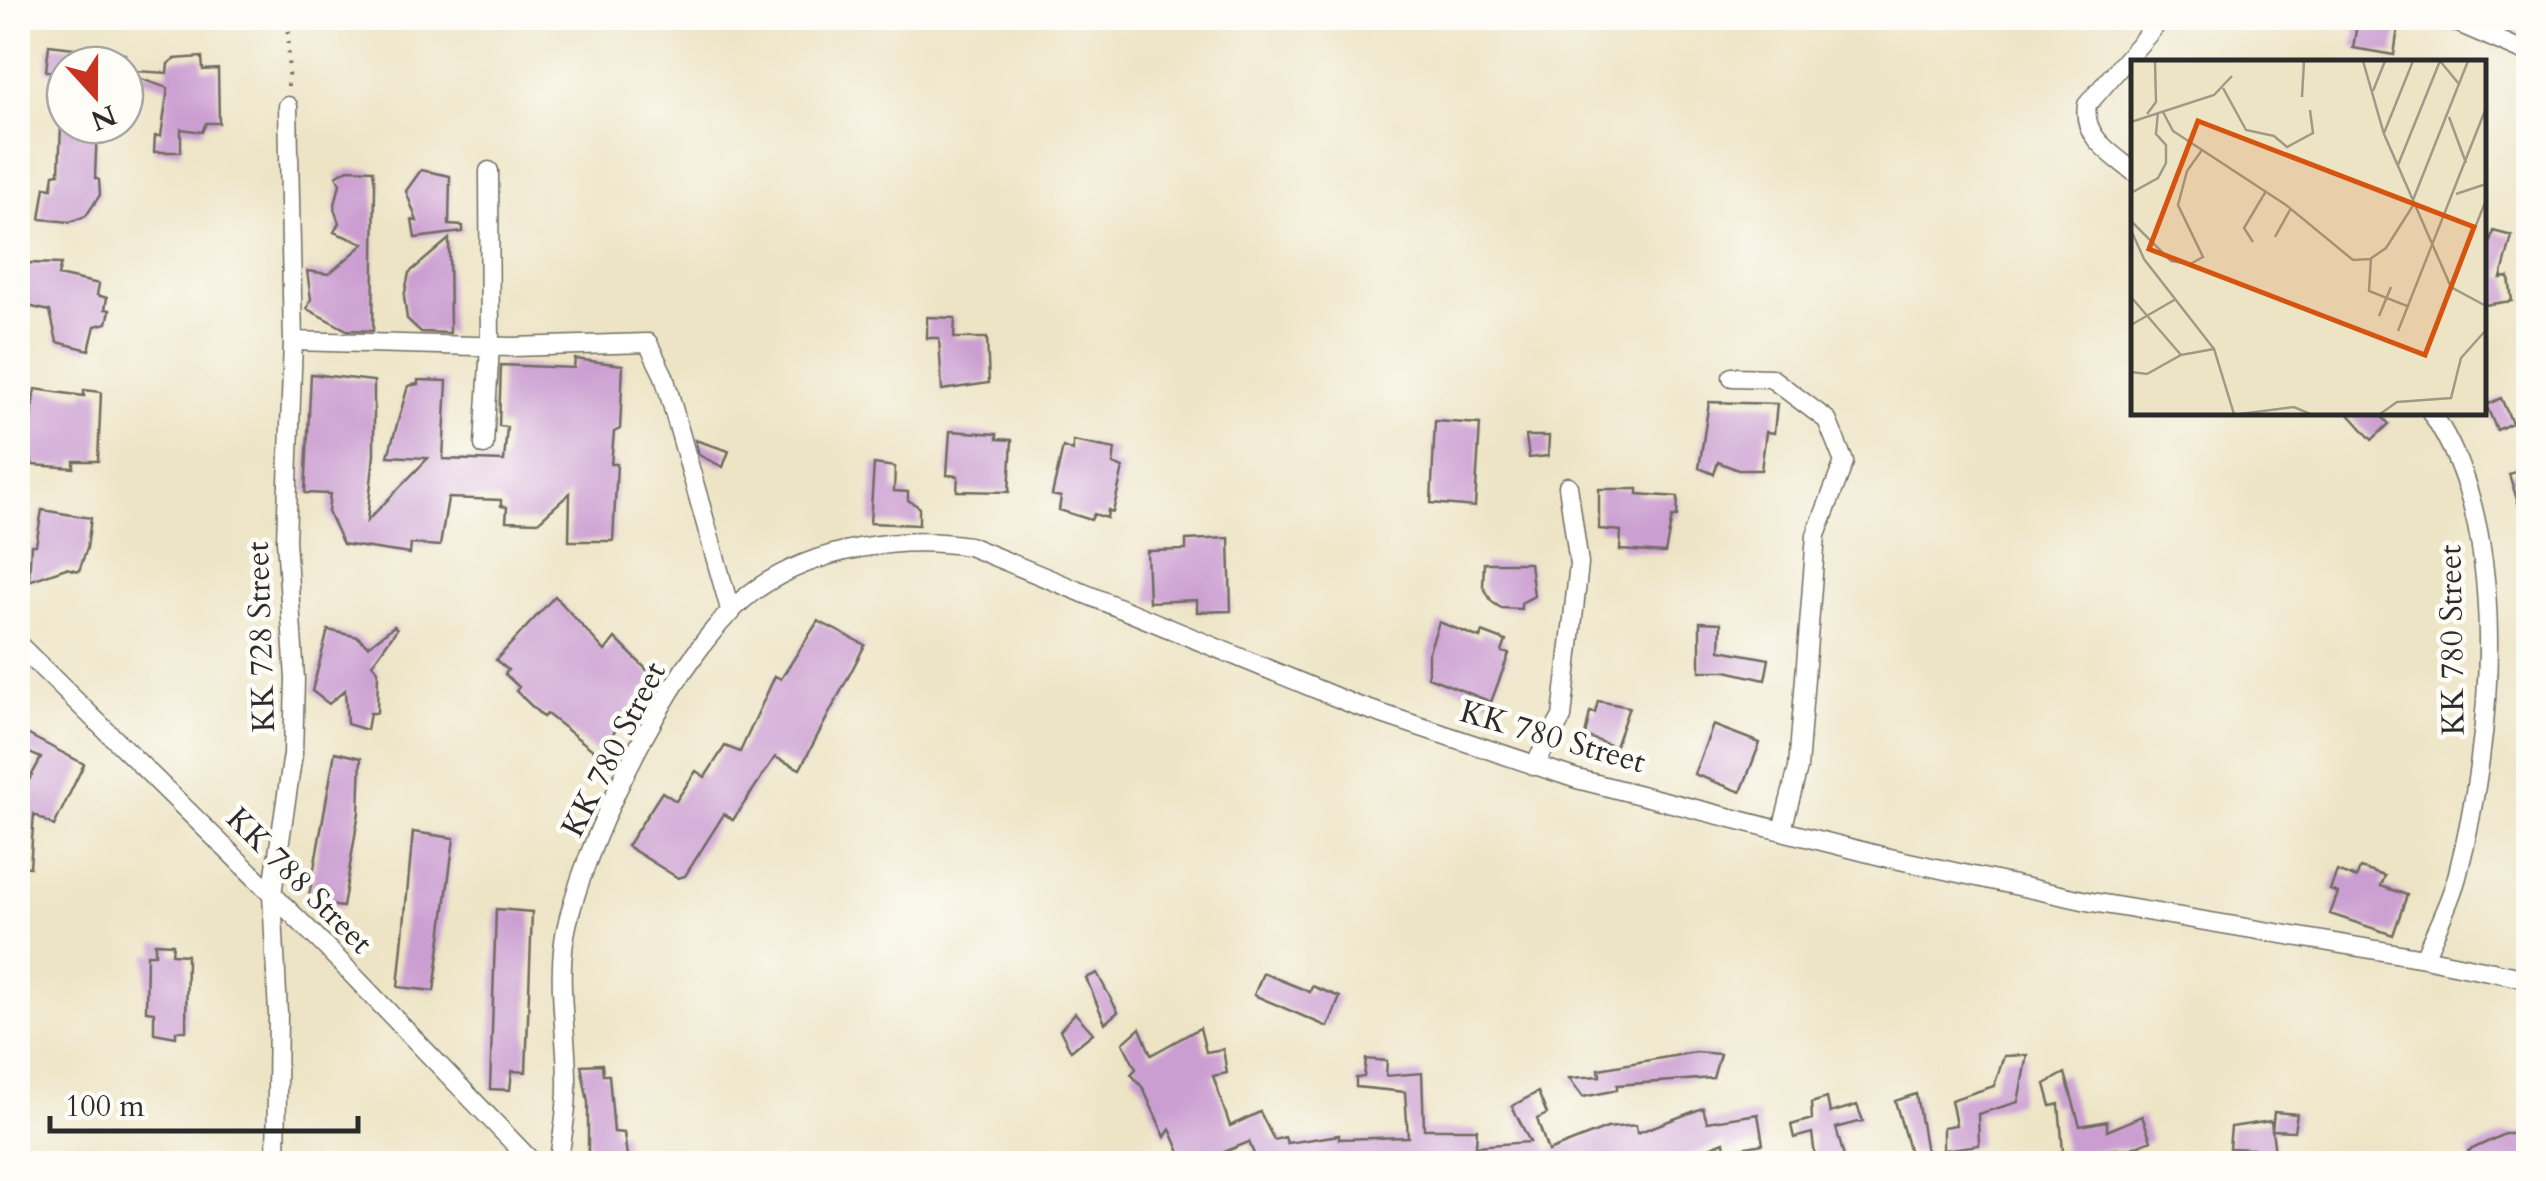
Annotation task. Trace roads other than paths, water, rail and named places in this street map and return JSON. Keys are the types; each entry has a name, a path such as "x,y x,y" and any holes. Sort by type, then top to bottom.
{"street":[{"path":"2131,169 2092,134 2085,121 2087,105 2162,18"},
{"path":"2447,18 2528,54"},
{"name":"KK 728 Street","path":"276,1164 278,1014 272,894 293,754 295,679 288,608 286,481 292,341 288,106"},
{"path":"484,445 490,346 489,170"},
{"path":"292,341 490,346 648,343 664,376 732,613"},
{"path":"1732,376 1771,378 1827,420 1844,462 1816,535 1798,768 1782,830"},
{"name":"KK 780 Street","path":"558,1164 568,1090 562,981 567,924 601,828 642,744 700,649 758,588 834,554 929,539 969,546 1355,705 1534,766 1782,830 2092,902 2424,958 2458,877 2486,742 2484,593 2478,524 2452,442 2433,415"},
{"path":"1534,766 1562,717 1579,564 1568,486"},
{"name":"KK 788 Street","path":"18,644 272,894 534,1164"},
{"path":"2424,958 2528,979"}]}
